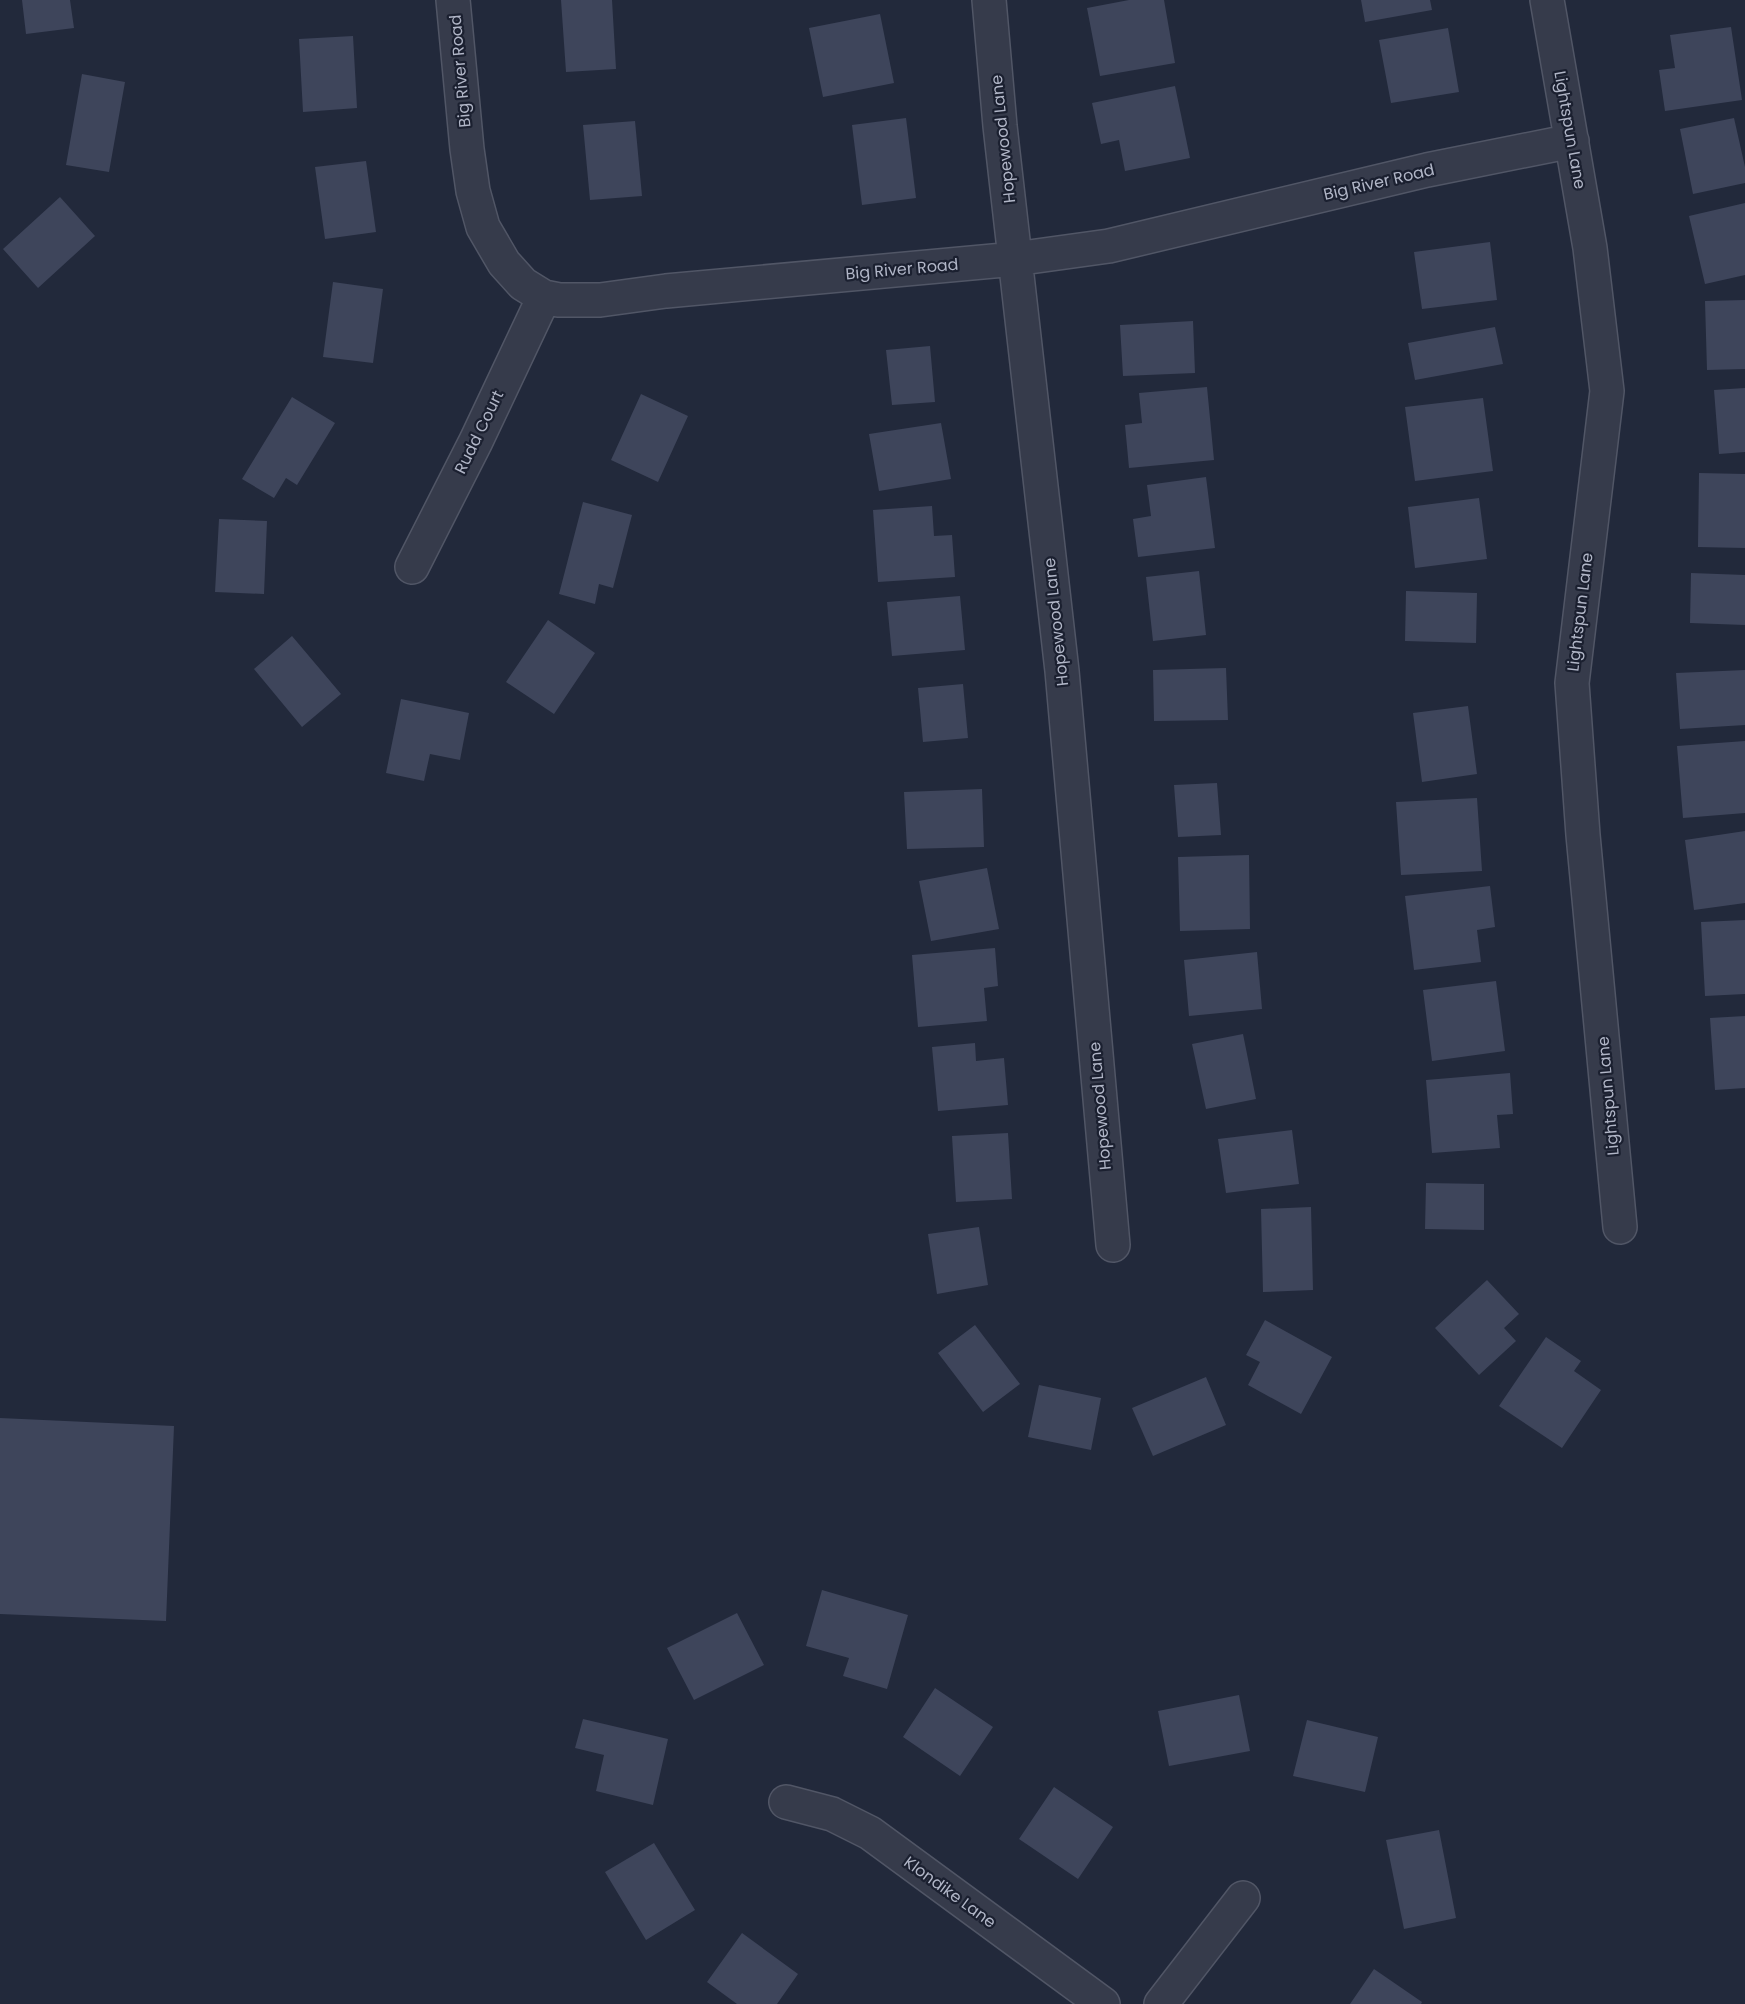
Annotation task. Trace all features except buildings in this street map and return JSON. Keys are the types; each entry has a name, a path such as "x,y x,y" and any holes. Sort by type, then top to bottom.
{"street":[{"name":"Big River Road","path":"453,0 467,149 473,191 483,227 504,263 523,284 544,297 559,300 600,300 678,290 1015,259 1109,246 1427,170 1572,141"},
{"name":"Hopewood Lane","path":"989,0 1015,259 1062,671 1113,1245"},
{"name":"Lightspun Lane","path":"1547,0 1590,248 1607,391 1572,683 1583,835 1620,1227"},
{"name":"Rudd Court","path":"412,567 476,441 544,297"},
{"name":"Klondike Lane","path":"786,1802 832,1814 870,1833 1103,2004"},
{"path":"1161,2004 1243,1898"}]}
